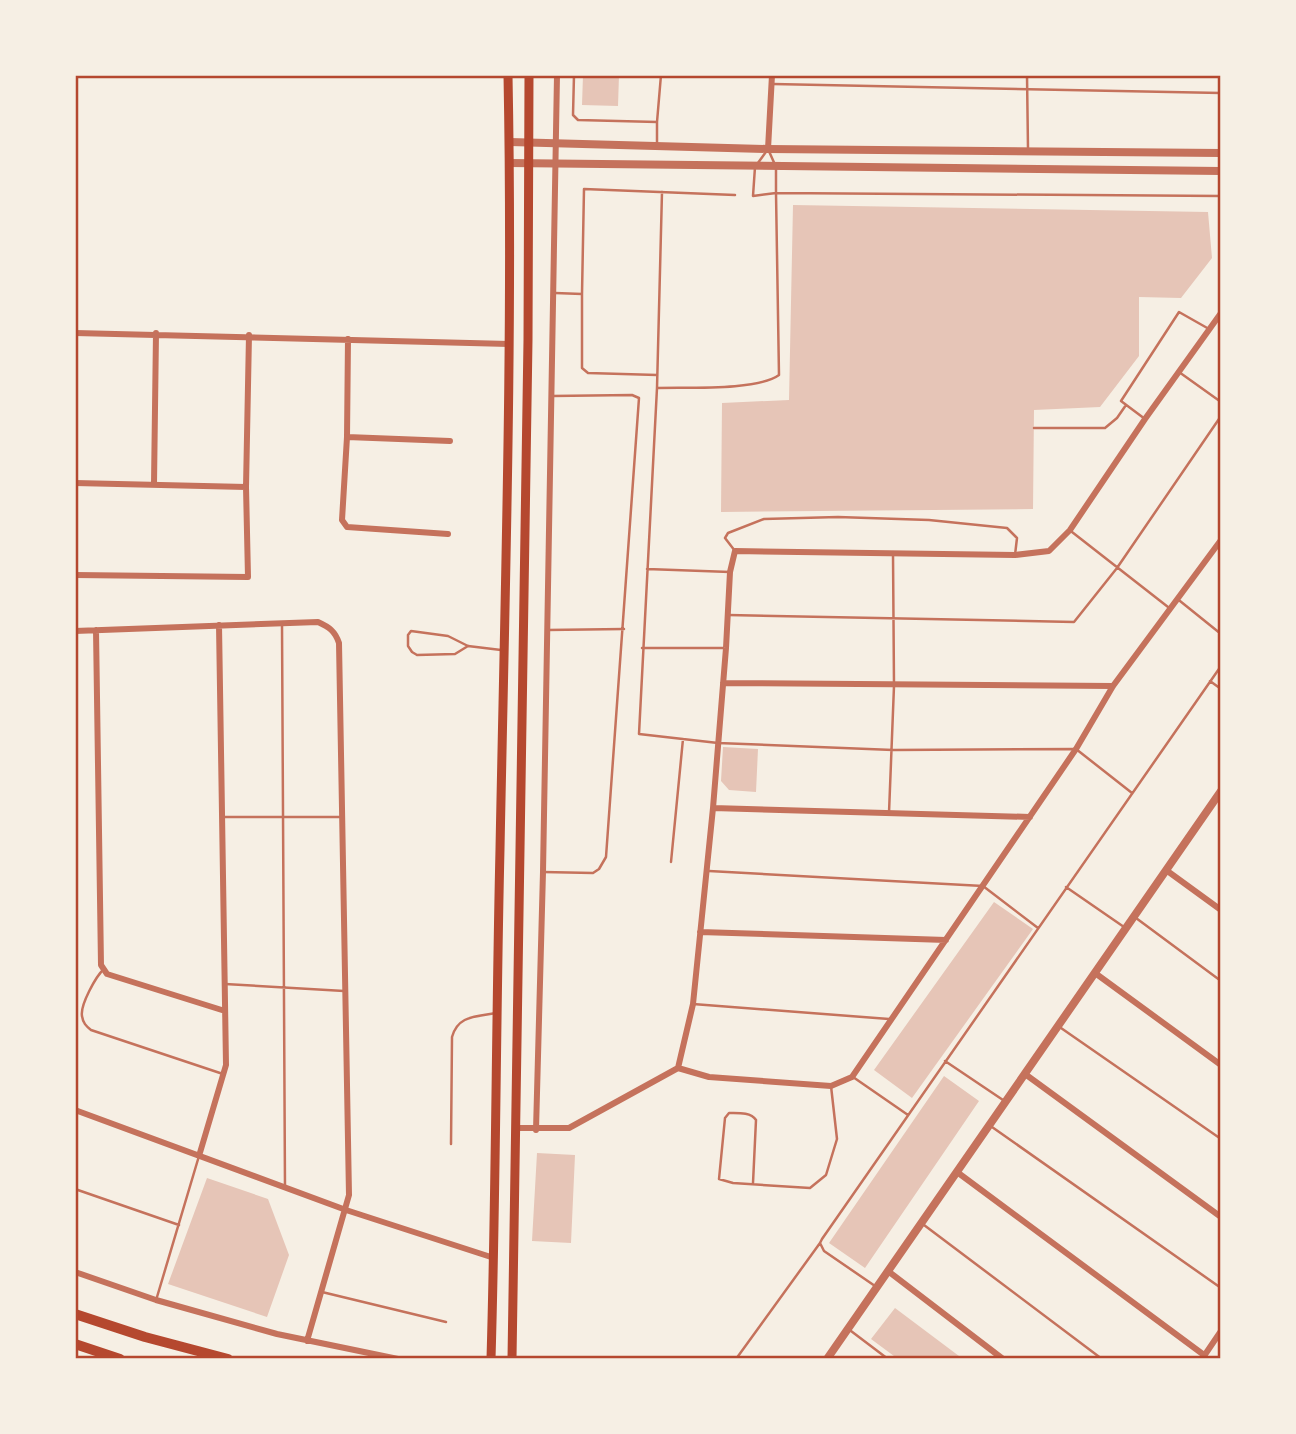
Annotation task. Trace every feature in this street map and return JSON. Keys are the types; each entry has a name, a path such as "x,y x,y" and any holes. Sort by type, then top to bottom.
{"highway":[{"path":"75,1314 145,1337 228,1359"},
{"path":"75,1344 120,1359"}],"main road":[{"path":"491,1359 509,344 508,75"},
{"path":"512,1359 529,75"}],"street":[{"path":"536,1130 557,75"},
{"path":"768,149 772,75"},
{"path":"510,142 768,149 1221,153"},
{"path":"509,163 1221,171"},
{"path":"678,1068 693,1004 713,808 730,572 738,550 1015,555 1049,551 1070,530 1221,313"},
{"path":"75,332 509,344"},
{"path":"154,485 156,333"},
{"path":"75,575 247,578 248,335"},
{"path":"348,340 347,437 340,516 346,527 448,534"},
{"path":"347,437 450,441"},
{"path":"75,483 246,487"},
{"path":"515,1129 569,1128 678,1068 709,1077 831,1086 852,1077 1076,749 1113,686 1221,540"},
{"path":"75,631 318,622 328,626 340,643 349,1195 307,1341"},
{"path":"199,1156 225,1074 219,625"},
{"path":"96,630 102,965 107,974 225,1011"},
{"path":"723,683 894,687 1113,686"},
{"path":"827,1359 1221,791"},
{"path":"713,808 1030,817"},
{"path":"1166,870 1221,910"},
{"path":"700,932 946,940"},
{"path":"1095,973 1221,1065"},
{"path":"1025,1074 1221,1217"},
{"path":"75,1110 346,1210 494,1258"},
{"path":"957,1172 1203,1357 1221,1331"},
{"path":"888,1271 1003,1359"},
{"path":"75,1272 156,1300 307,1341 398,1359"}],"lane":[{"path":"575,75 573,115 578,120 657,122"},
{"path":"657,147 661,75"},
{"path":"1027,75 1028,150"},
{"path":"772,84 1221,93"},
{"path":"768,149 755,167 753,196 776,193 1221,196"},
{"path":"657,388 753,384 771,381 779,375 776,167 768,149"},
{"path":"657,375 588,373 582,368 584,189 735,195"},
{"path":"662,192 657,388 638,733 718,743 893,750 1076,749 1132,793"},
{"path":"554,293 582,295"},
{"path":"1145,419 1121,401 1179,312 1209,329"},
{"path":"1179,372 1221,402"},
{"path":"543,872 593,873 599,869 606,857 639,398 632,395 552,397"},
{"path":"1034,429 1105,428 1118,418 1126,405"},
{"path":"728,615 1074,622 1117,568 1221,416"},
{"path":"738,550 726,542 728,533 764,519 838,517 929,520 1007,528 1017,538 1015,555"},
{"path":"1070,530 1171,609"},
{"path":"889,813 894,687 892,554"},
{"path":"648,569 730,572"},
{"path":"1178,600 1221,634"},
{"path":"282,623 285,1188"},
{"path":"547,630 624,629"},
{"path":"468,646 455,654 417,654 408,646 408,635 411,631 417,631 448,636 468,646 504,651"},
{"path":"641,648 726,648"},
{"path":"736,1359 820,1243 1221,666"},
{"path":"1210,681 1221,690"},
{"path":"671,862 683,740"},
{"path":"222,817 342,817"},
{"path":"706,871 984,886 1038,928"},
{"path":"1066,887 1126,929"},
{"path":"1134,916 1221,981"},
{"path":"104,969 97,975 82,1010 85,1025 91,1030 225,1074"},
{"path":"225,984 345,991"},
{"path":"693,1004 891,1019"},
{"path":"451,1144 452,1037 455,1026 461,1020 496,1013"},
{"path":"1058,1026 1221,1139"},
{"path":"945,1061 1005,1102"},
{"path":"852,1077 908,1115"},
{"path":"752,1183 756,1120 750,1115 729,1114 725,1118 717,1176 723,1181 810,1188 827,1175 837,1139 831,1086"},
{"path":"989,1125 1221,1288"},
{"path":"156,1300 199,1156"},
{"path":"75,1189 179,1225"},
{"path":"921,1223 1102,1359"},
{"path":"820,1243 824,1251 877,1286"},
{"path":"322,1292 446,1322"},
{"path":"848,1329 888,1359"}],"building":[{"path":"583,75 619,75 618,106 582,105"},
{"path":"793,205 1208,212 1212,258 1181,298 1139,297 1139,356 1100,407 1034,410 1033,509 721,512 722,403 789,400"},
{"path":"723,747 758,749 756,792 729,790 721,781"},
{"path":"994,902 1033,929 912,1098 874,1070"},
{"path":"944,1076 979,1101 865,1268 829,1243"},
{"path":"537,1153 575,1155 571,1243 532,1241"},
{"path":"207,1178 268,1199 289,1255 267,1317 168,1284"},
{"path":"895,1308 963,1359 898,1359 871,1339"}]}
